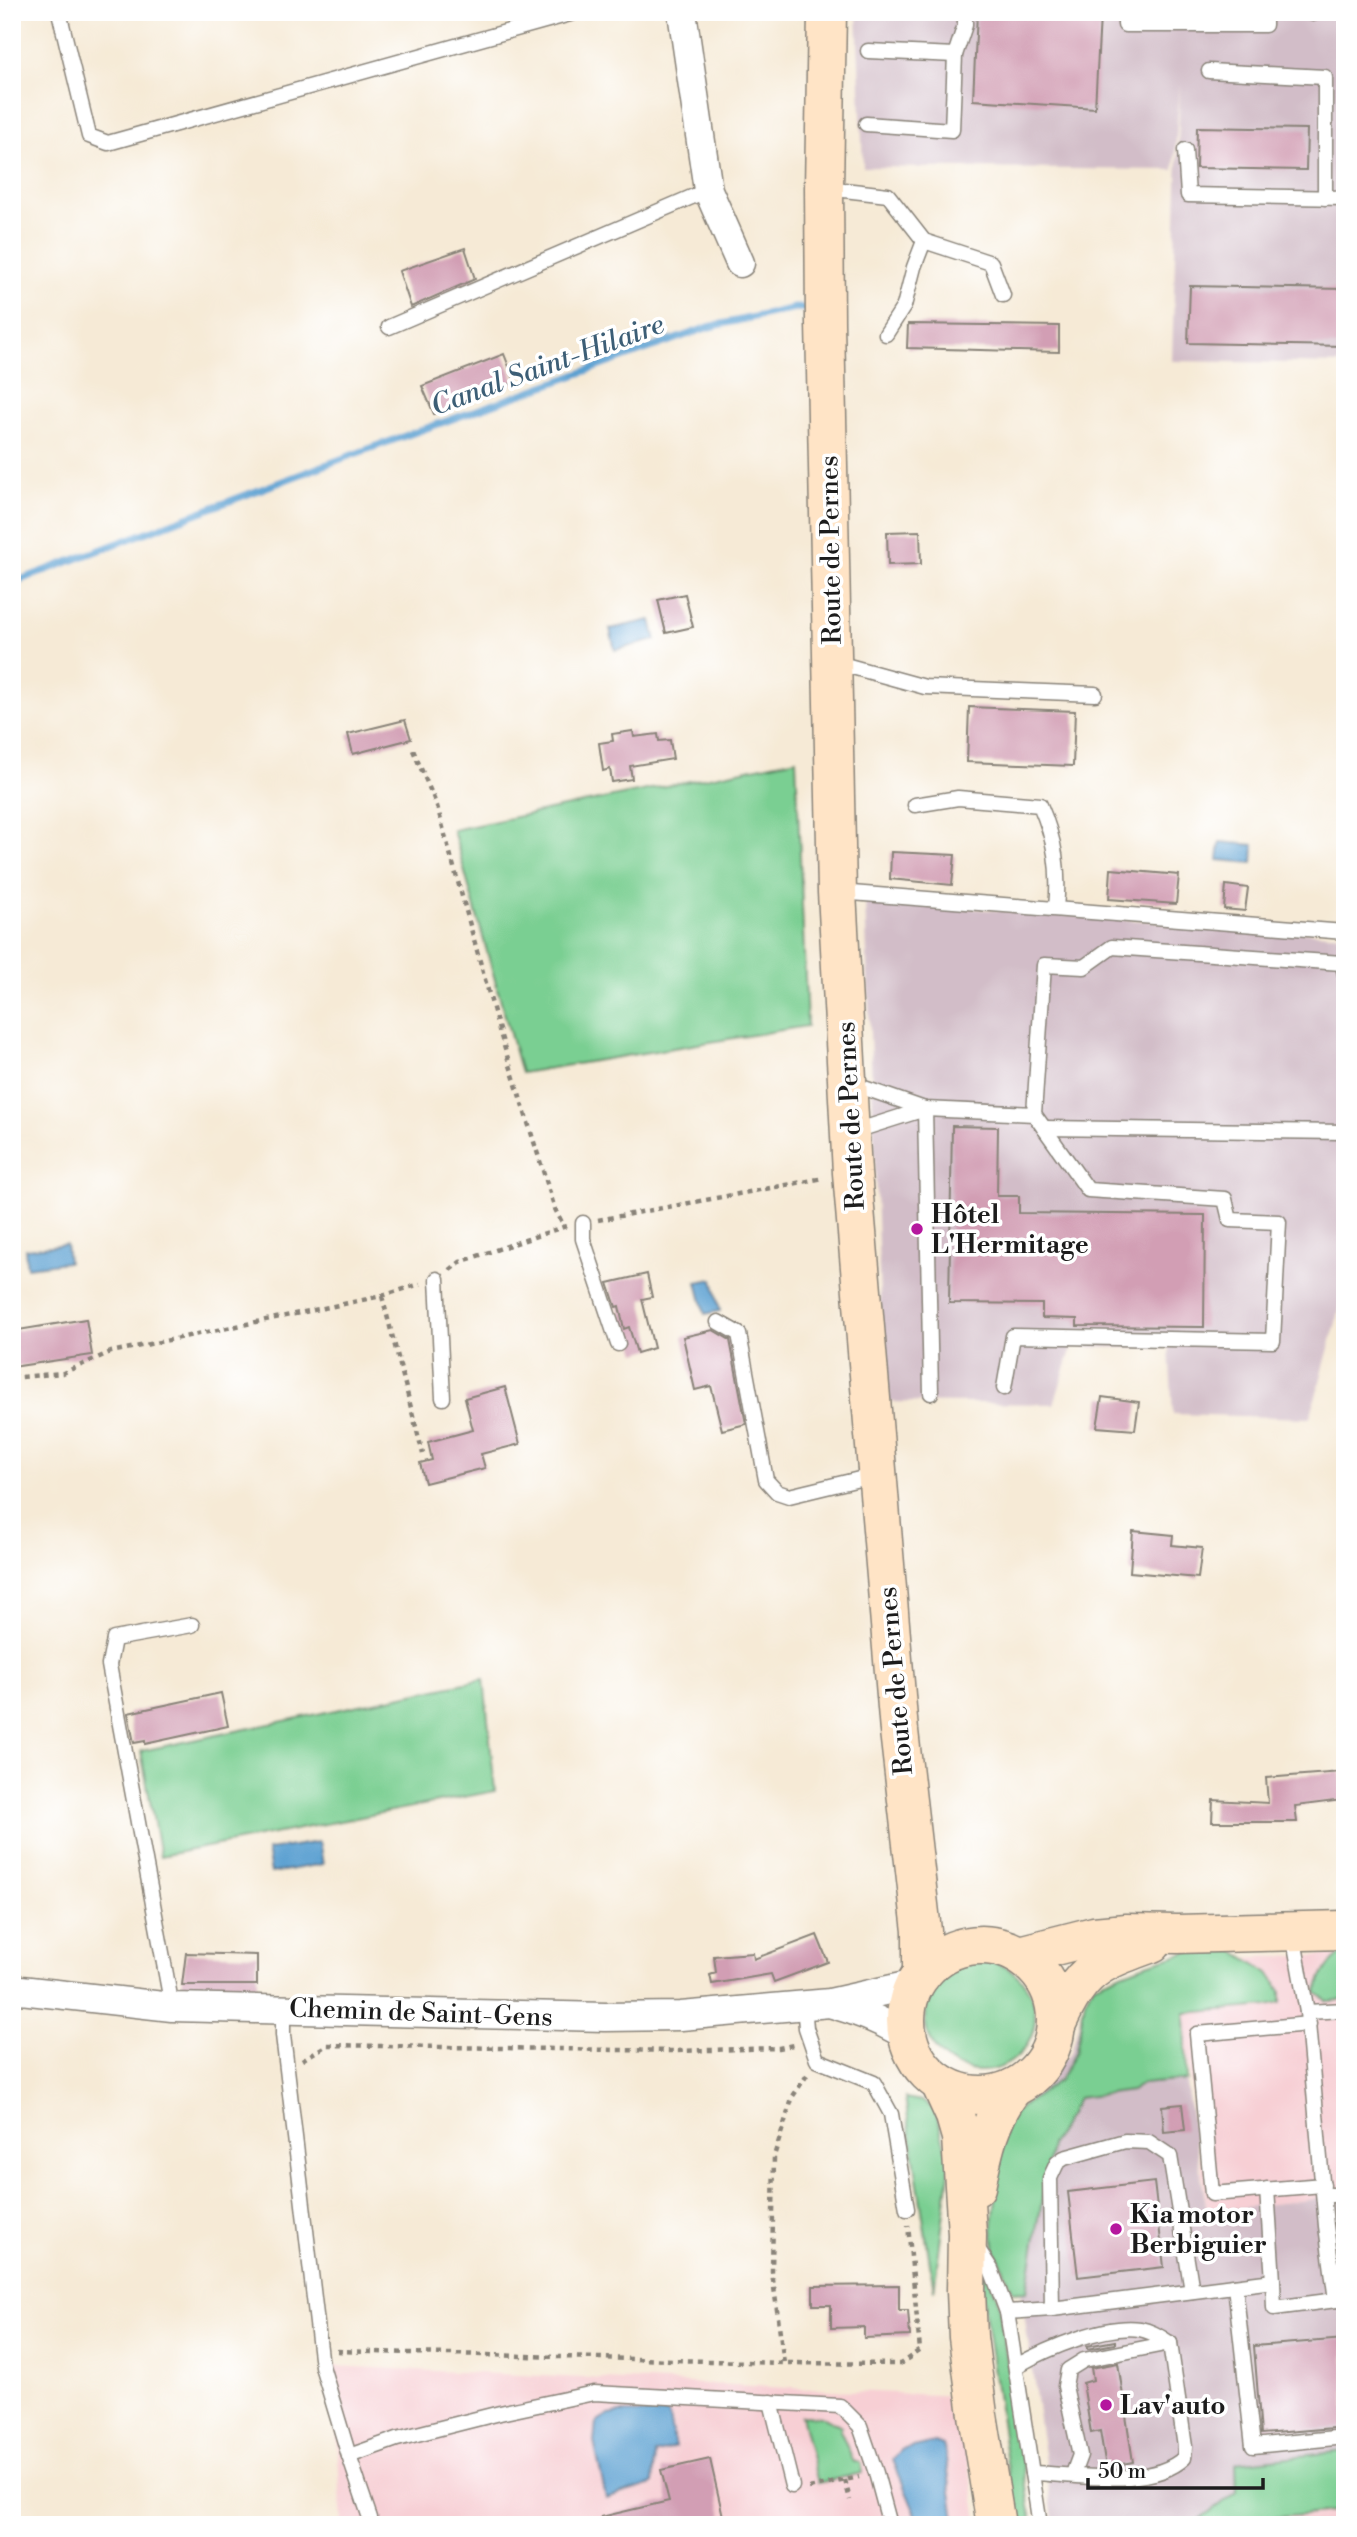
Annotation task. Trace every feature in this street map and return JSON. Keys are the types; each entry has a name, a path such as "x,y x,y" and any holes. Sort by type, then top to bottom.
{"main road":[{"name":"Route de Pernes","path":"827,12 825,355 837,892 850,1132 877,1475 899,1731 922,1931 918,1979"},
{"name":"Route de Pernes","path":"916,1875 940,1909 977,1945"},
{"path":"1019,1955 1094,1936 1126,1933 1345,1930"},
{"path":"1057,2023 1051,1991 1032,1964 1019,1955 998,1947 977,1945 946,1954 918,1979 907,2010 908,2037 915,2055 926,2070 940,2082 954,2090 983,2095 1013,2088 1030,2077 1044,2062 1053,2043 1057,2023 1081,1980 1095,1968 1118,1955 1177,1934"},
{"path":"940,2082 961,2137 967,2234 968,2337 996,2525"},
{"path":"967,2234 984,2149 995,2114 1013,2088"}],"street":[{"path":"682,12 708,190 740,263"},
{"name":"Chemin de Saint-Gens","path":"12,1989 172,2007 605,2017 681,2016 817,2003 918,1979"},
{"name":"Chemin de Saint-Gens","path":"817,2003 864,2012 908,2037"}],"lane":[{"path":"59,12 89,136 108,143 577,12"},
{"path":"866,124 952,130 955,55 965,25 965,12"},
{"path":"1125,12 1125,25 1265,26 1265,12"},
{"path":"868,51 955,55"},
{"path":"1209,71 1325,78 1325,198"},
{"path":"1185,150 1188,195 1345,198"},
{"path":"824,188 888,195 924,241 991,263 1003,296"},
{"path":"389,327 708,190"},
{"path":"886,334 904,306 924,241"},
{"path":"833,661 925,687 1095,694"},
{"path":"915,805 958,798 1040,805 1052,833 1059,879 1056,908"},
{"path":"837,892 1345,932"},
{"path":"1004,1388 1013,1336 1273,1340 1279,1222 1230,1220 1225,1199 1088,1190 1034,1114 1044,965 1084,967 1112,947 1342,963 1345,974"},
{"path":"849,1082 925,1109 1034,1114"},
{"path":"850,1132 925,1109"},
{"path":"925,1109 931,1393"},
{"path":"1044,1128 1345,1132"},
{"path":"583,1223 583,1239 618,1344"},
{"path":"437,1279 443,1398"},
{"path":"718,1322 739,1334 766,1480 777,1492 789,1496 877,1475"},
{"path":"172,2007 109,1665 114,1639 192,1625"},
{"path":"1268,2189 1273,2308 1340,2300 1323,2190 1308,2018 1292,1931"},
{"path":"817,2003 806,2028 817,2060 874,2083 891,2114 907,2209"},
{"path":"283,2008 282,2035 322,2366 370,2518"},
{"path":"1345,2010 1197,2034 1212,2194 1268,2189 1323,2190 1345,2195"},
{"path":"1052,2309 1050,2178 1057,2163 1064,2158 1125,2141 1149,2142 1170,2156 1192,2291"},
{"path":"967,2234 991,2269 1007,2312 1040,2525"},
{"path":"1007,2312 1052,2309 1273,2281"},
{"path":"1235,2286 1253,2446 1345,2437"},
{"path":"1016,2366 1042,2352 1098,2333 1138,2329 1154,2333 1170,2343 1185,2447 1184,2458 1175,2466 1135,2476 1095,2479 1073,2474 1032,2473"},
{"path":"1073,2474 1080,2455 1065,2386 1069,2370 1084,2360 1170,2343"},
{"path":"349,2456 397,2439 594,2393 840,2406 860,2426 890,2525"},
{"path":"771,2402 792,2486"}],"path":[{"path":"413,750 437,806 499,1030 555,1209 565,1226"},
{"path":"382,1296 423,1454"},
{"path":"287,2070 327,2045 675,2051 779,2048 811,2042"},
{"path":"784,2363 772,2272 774,2155 793,2096 817,2060"},
{"path":"335,2351 900,2364 920,2350 907,2209"},
{"path":"792,2486 793,2492 863,2476"},
{"path":"845,2480 850,2500"}],"shaded area":[{"path":"857,12 1345,12 1345,364 1172,361 1180,82 1174,170 863,167"},
{"path":"865,901 1345,935 1345,1289 1310,1418 1173,1414 1169,1348 1072,1347 1054,1404 884,1402"},
{"path":"1345,1955 1345,2196 1207,2211 1176,1965 1258,1957"},
{"path":"1167,1969 1207,2211 1345,2196 1345,2509 1203,2525 1054,2525 1000,2143 1037,2086 1071,2053 1081,2014"},
{"path":"333,2366 958,2396 979,2525 342,2525"},
{"path":"1345,2508 1345,2525 1194,2525"}],"green space":[{"path":"796,759 807,1026 521,1073 453,830"},
{"path":"484,1679 495,1791 160,1856 141,1751"},
{"path":"1197,1949 1233,1950 1269,1973 1281,1991 1281,2003 1185,2013 1187,2080 1142,2084 1131,2091 1078,2098 1051,2145 1027,2291 1013,2292 995,2248 992,2230 1005,2125 1016,2111 1059,2080 1076,2051 1085,2000 1094,1984 1140,1966"},
{"path":"1345,1951 1345,2000 1328,2001 1316,1993 1326,1969"},
{"path":"980,1961 1001,1965 1019,1977 1031,1995 1035,2016 1031,2037 1019,2055 1001,2067 980,2071 959,2067 941,2055 929,2037 925,2016 929,1995 941,1977 959,1965"},
{"path":"905,2098 922,2101 935,2110 950,2165 934,2290"},
{"path":"987,2274 997,2296 1032,2525 1016,2525 983,2298 983,2275"},
{"path":"801,2416 823,2417 842,2426 840,2430 854,2462 860,2462 862,2473 818,2483"},
{"path":"1345,2451 1345,2511 1193,2525 1237,2492 1236,2463"}],"water":[{"path":"651,620 656,640 615,650 610,629"},
{"path":"1220,842 1254,845 1253,863 1218,860"},
{"path":"66,1244 68,1262 27,1267 25,1249"},
{"path":"713,1279 720,1311 705,1314 697,1282"},
{"path":"319,1842 323,1864 271,1873 267,1850"},
{"path":"618,2413 668,2413 675,2447 655,2454 653,2484 606,2498 594,2442 596,2423"},
{"path":"935,2442 943,2445 945,2452 956,2525 920,2525 893,2460 901,2450"}],"building":[{"path":"977,12 1078,12 1100,16 1095,108 973,100"},
{"path":"1197,127 1307,129 1306,170 1196,168"},
{"path":"465,248 475,279 411,307 399,271"},
{"path":"1190,286 1345,289 1345,346 1188,343"},
{"path":"908,324 1059,326 1059,352 907,348"},
{"path":"504,354 515,382 434,414 422,386"},
{"path":"920,531 921,564 888,565 887,532"},
{"path":"685,594 693,627 666,633 658,600"},
{"path":"969,707 1075,711 1073,766 967,762"},
{"path":"405,720 411,739 353,754 348,734"},
{"path":"633,731 634,737 658,734 659,741 670,740 673,759 630,766 632,779 612,782 610,769 603,771 599,743 613,741 612,734"},
{"path":"891,852 955,855 952,885 890,879"},
{"path":"1111,869 1179,875 1176,904 1109,899"},
{"path":"1226,885 1248,888 1245,911 1224,909"},
{"path":"952,1126 998,1127 997,1196 1019,1196 1019,1213 1205,1215 1204,1327 1077,1326 1077,1319 1042,1318 1042,1304 949,1303"},
{"path":"647,1274 652,1297 642,1299 654,1348 637,1353 629,1327 624,1329 619,1306 616,1307 608,1283"},
{"path":"86,1319 92,1355 12,1367 12,1331"},
{"path":"713,1330 730,1340 746,1424 722,1430 711,1386 695,1390 683,1337"},
{"path":"505,1387 520,1444 481,1454 485,1468 425,1483 420,1463 432,1460 428,1442 473,1430 465,1398"},
{"path":"1102,1397 1139,1402 1135,1430 1097,1427"},
{"path":"1133,1531 1173,1535 1172,1545 1202,1548 1198,1578 1130,1572"},
{"path":"221,1693 228,1726 145,1744 145,1741 134,1743 128,1713"},
{"path":"1341,1772 1343,1800 1295,1806 1297,1822 1212,1822 1213,1800 1268,1803 1266,1778"},
{"path":"817,1935 828,1962 774,1982 771,1974 712,1984 710,1975 716,1973 714,1956 753,1953 754,1959"},
{"path":"186,1953 257,1955 257,1985 182,1985"},
{"path":"1182,2104 1185,2130 1164,2132 1162,2106"},
{"name":"Kia motor Berbiguier","path":"1154,2182 1164,2267 1078,2277 1068,2192"},
{"path":"899,2285 899,2310 908,2310 910,2336 864,2338 864,2327 831,2328 831,2305 813,2305 813,2286"},
{"path":"1345,2339 1345,2427 1261,2434 1254,2346"},
{"path":"1115,2341 1115,2344 1088,2349 1087,2346"},
{"path":"1118,2363 1133,2462 1106,2467 1100,2431 1091,2433 1083,2383 1093,2380 1091,2368"},
{"path":"710,2459 725,2525 602,2525 601,2517 669,2501 661,2470"}],"waterway":[{"name":"Canal Saint-Hilaire","path":"12,583 349,456 709,327 795,308 815,309"}],"place":[{"name":"Hôtel L'Hermitage","path":"917,1229"},
{"name":"Kia motor Berbiguier","path":"1116,2229"},
{"name":"Lav'auto","path":"1106,2405"}]}
